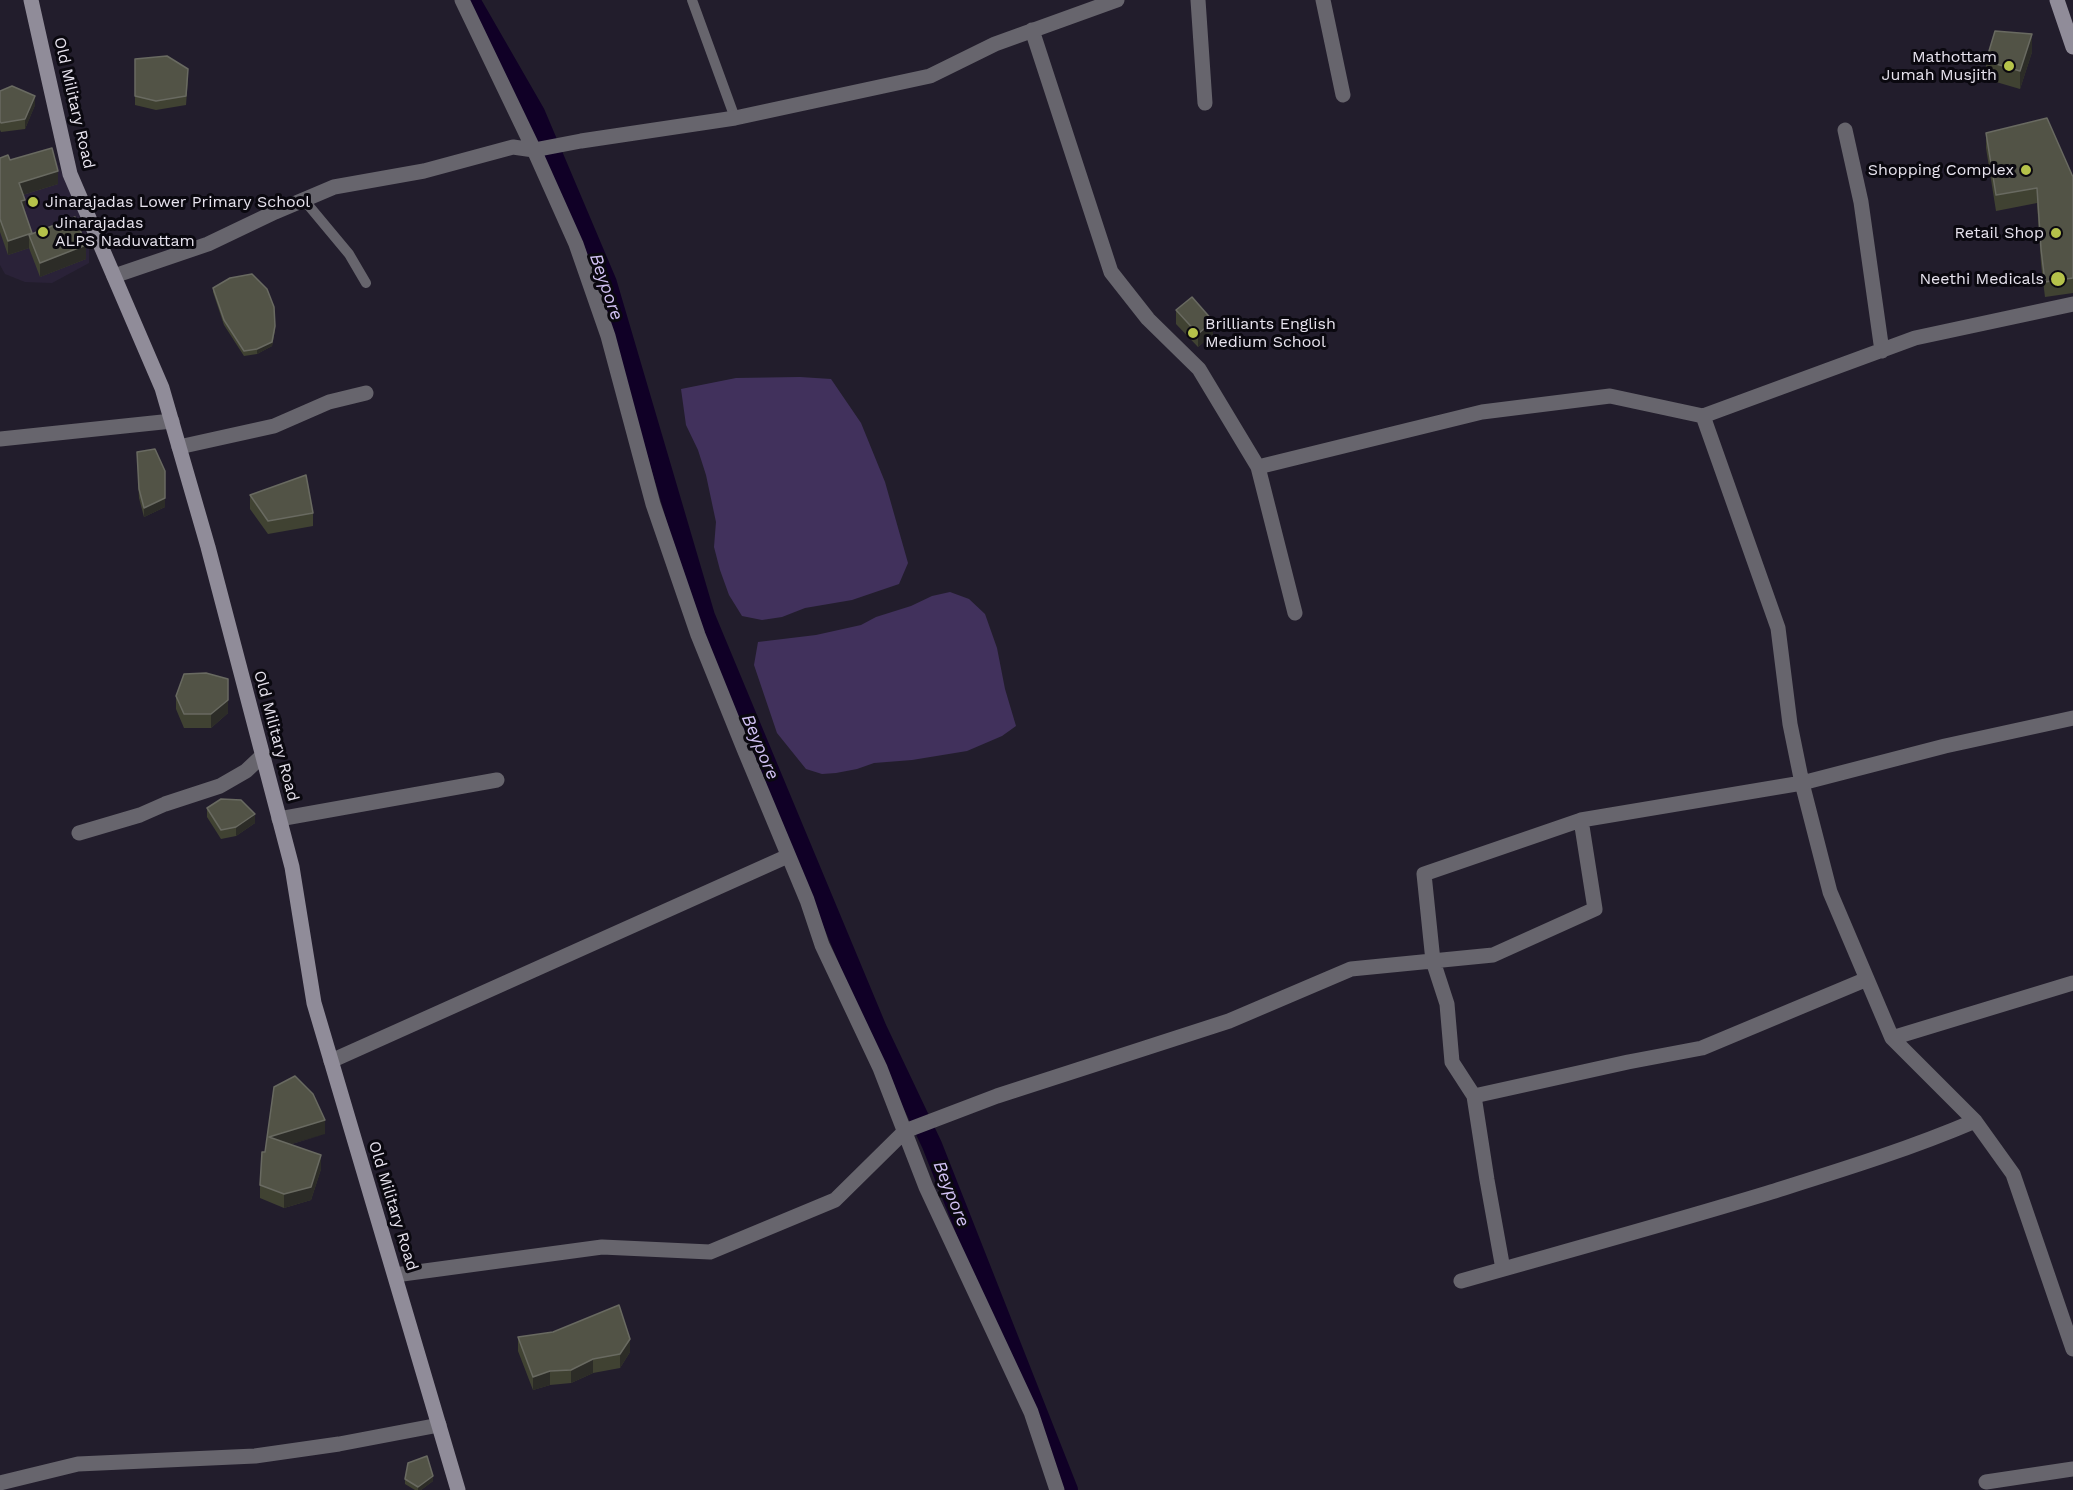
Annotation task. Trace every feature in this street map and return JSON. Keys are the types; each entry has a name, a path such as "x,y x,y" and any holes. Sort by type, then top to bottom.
{"main road":[{"name":"Old Military Road","path":"31,0 70,174 162,388 172,421 208,547 292,867 314,1003 458,1490"},
{"path":"2057,0 2073,47"}],"street":[{"path":"462,0 576,244 608,336 653,504 698,635 807,900 822,945 880,1068 926,1187 1031,1412 1057,1490"},
{"path":"114,276 208,244 334,187 424,171 513,147 534,150 735,118 930,76 995,44 1117,0"},
{"path":"1198,0 1205,104"},
{"path":"1323,0 1343,95"},
{"path":"1032,30 1111,272 1148,319 1199,369 1258,467 1295,613"},
{"path":"1845,130 1861,202 1882,351"},
{"path":"1258,467 1482,412 1610,396 1703,416 1915,338 2073,304"},
{"path":"179,447 274,426 329,402 366,393"},
{"path":"1703,416 1778,628 1790,724 1802,783 1830,892 1892,1038 1975,1121 2013,1174 2073,1349"},
{"path":"0,439 172,421"},
{"path":"1503,1269 1474,1096 1452,1062 1447,1004 1433,961 1424,874 1581,820 1802,783 1945,746 2073,718"},
{"path":"79,833 140,815 165,804 220,786 246,771 263,755"},
{"path":"279,819 497,780"},
{"path":"395,1275 602,1247 710,1252 835,1200 906,1131 997,1096 1229,1021 1351,969 1493,955 1595,909 1581,820"},
{"path":"332,1061 788,856"},
{"path":"1474,1096 1702,1048 1867,979"},
{"path":"1892,1038 2073,984"},
{"path":"1461,1281 1850,1168 1975,1121"},
{"path":"0,1483 78,1464 255,1456 339,1444 439,1425"},
{"path":"1986,1482 2073,1469"}],"lane":[{"path":"692,0 735,118"},
{"path":"304,200 349,254 366,283"}],"shaded area":[{"name":"Jinarajadas ALPS Naduvattam","path":"43,157 56,160 83,220 89,244 89,263 52,283 25,282 5,274 0,265 0,163"},
{"path":"736,378 831,379 861,423 885,482 908,563 899,584 852,600 805,608 782,617 762,620 742,616 729,595 720,570 714,547 716,522 706,475 698,450 686,425 681,389"},
{"path":"950,592 969,599 985,614 997,648 1005,689 1016,726 1002,736 967,751 912,760 874,763 836,773 822,774 806,769 777,733 754,665 758,642 816,635 861,625 932,596"}],"building":[{"path":"1995,31 2032,34 2020,71 1986,61"},
{"path":"167,56 188,69 186,96 156,101 135,96 135,59"},
{"path":"12,86 35,96 25,119 1,123 0,91"},
{"path":"2047,118 2073,177 2073,278 2045,282 2037,188 1996,195 1986,133"},
{"path":"52,148 58,171 19,183 25,200 21,201 32,233 8,241 0,219 0,158 8,155 10,160"},
{"path":"75,217 86,245 40,263 29,235"},
{"path":"252,274 267,289 274,307 275,326 272,342 257,349 244,351 224,320 213,288 230,278"},
{"path":"1192,297 1213,321 1198,334 1176,310"},
{"path":"155,449 165,471 165,498 144,508 139,489 137,452"},
{"path":"306,475 313,513 268,521 250,495"},
{"path":"206,673 228,679 228,700 211,714 184,714 176,696 184,674"},
{"path":"221,799 241,800 255,814 236,827 221,830 207,808"},
{"path":"295,1076 313,1094 325,1120 269,1137 321,1155 311,1187 284,1194 260,1185 262,1152 265,1152 274,1087"},
{"path":"619,1305 630,1339 620,1354 593,1359 571,1370 550,1371 533,1377 518,1337 553,1332"},
{"path":"427,1456 433,1476 418,1487 405,1479 408,1463"}],"waterway":[{"name":"Beypore","path":"470,0 535,113 607,283 705,616 877,1029 932,1145 1068,1490"}],"place":[{"name":"Mathottam Jumah Musjith","path":"2009,66"},
{"name":"Shopping Complex","path":"2026,170"},
{"name":"Jinarajadas Lower Primary School","path":"33,202"},
{"name":"Jinarajadas ALPS Naduvattam","path":"43,232"},
{"name":"Retail Shop","path":"2056,233"},
{"name":"Neethi Medicals","path":"2058,279"},
{"name":"Brilliants English Medium School","path":"1193,333"}]}
